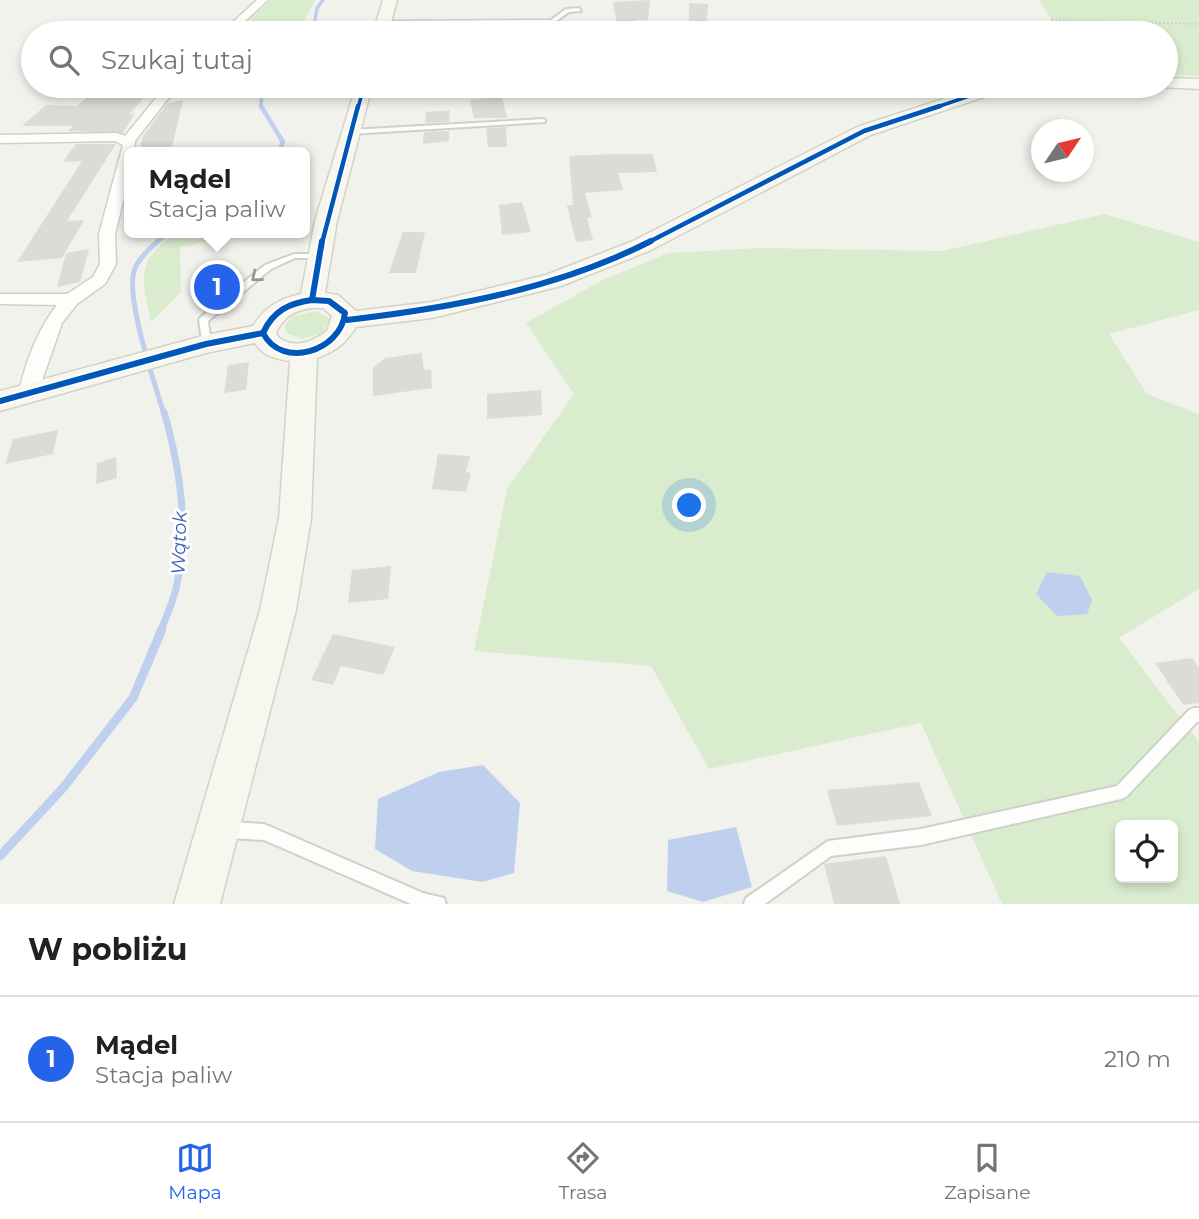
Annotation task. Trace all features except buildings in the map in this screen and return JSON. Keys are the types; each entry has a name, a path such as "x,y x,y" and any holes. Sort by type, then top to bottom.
{"street":[{"path":"239,21 263,0"},
{"path":"384,21 390,0"},
{"path":"1178,83 1199,84"},
{"path":"130,147 129,140 162,98"},
{"path":"312,300 318,256 360,98"},
{"path":"346,320 432,310 553,281 641,246 864,131 962,98"},
{"path":"0,139 117,137 129,140"},
{"path":"29,393 32,376 48,334 62,309 99,280 108,264 107,234 124,171"},
{"path":"0,299 71,300"},
{"path":"312,300 330,301 339,306 345,313 346,320 344,329 330,343 304,352 280,351 270,346 263,333 267,321 283,308 312,300"},
{"path":"0,401 194,347 263,333"},
{"path":"197,904 278,610 295,518 301,447 304,352"}],"lane":[{"path":"553,21 568,10 579,10"},
{"path":"350,132 543,121"},
{"path":"194,347 203,320 268,267 294,256 318,256"},
{"path":"752,904 828,849 921,837 1121,792 1194,715 1199,715"},
{"path":"218,829 264,832 423,901 438,904"}],"path":[{"path":"1051,20 1088,21"},
{"path":"1178,23 1199,24"}],"green space":[{"path":"271,0 315,0 304,21 248,21"},
{"path":"1039,0 1199,0 1199,76 1178,75 1178,21 1052,21"},
{"path":"1105,214 1199,242 1199,310 1109,334 1147,394 1199,414 1199,589 1119,638 1199,742 1199,904 1002,904 921,723 709,769 651,666 474,651 507,489 574,394 526,323 601,281 668,253 761,248 942,251"},
{"path":"169,238 224,238 180,247 181,292 151,322 144,272 147,262"},
{"path":"316,311 330,319 323,333 302,339 286,333 285,325 294,316"}],"water":[{"path":"1047,572 1080,576 1092,600 1087,614 1057,616 1036,594"},
{"path":"483,765 520,803 514,873 482,882 412,871 375,849 378,799 439,772"},
{"path":"736,827 752,887 703,902 667,891 668,840"}],"waterway":[{"name":"Wątok","path":"315,21 317,8 323,0"},
{"name":"Wątok","path":"261,98 261,106"},
{"name":"Wątok","path":"261,106 283,142 281,147"},
{"name":"Wątok","path":"156,243 162,238"},
{"name":"Wątok","path":"158,241 136,265 133,290 143,345 164,414"},
{"name":"Wątok","path":"161,630 176,590 182,541 178,476 164,412"},
{"name":"Wątok","path":"0,856 63,788 133,698 162,629"}],"cycle path":[{"path":"312,300 326,221 361,98"},
{"path":"347,320 432,310 553,281 641,246 864,131 963,98"},
{"path":"312,300 329,301 345,313 344,326 336,337 324,346 294,353 280,351 269,344 263,333 276,313 296,303 312,300"},
{"path":"0,401 206,344 263,333"}],"place":[{"name":"Mądel","path":"217,287"}]}
